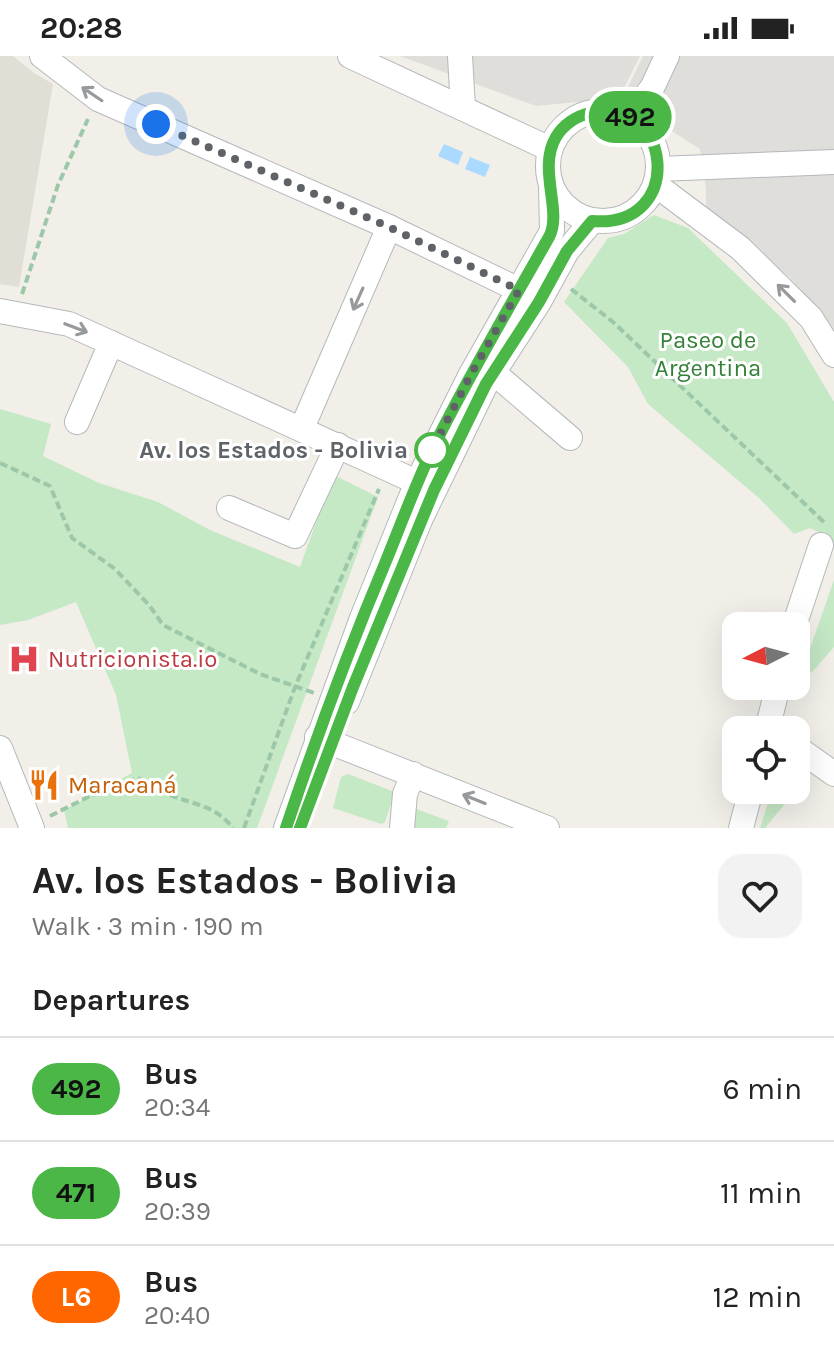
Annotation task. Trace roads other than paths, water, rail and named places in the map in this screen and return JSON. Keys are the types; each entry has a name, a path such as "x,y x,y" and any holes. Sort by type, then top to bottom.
{"street":[{"path":"42,56 98,99 389,227 519,290"},
{"path":"350,56 550,149"},
{"path":"460,56 463,108"},
{"path":"629,117 652,88 667,56"},
{"path":"286,828 470,376 552,231 548,174 550,149 557,135 568,123 582,115 606,111 629,117 642,126 657,153 657,177 648,199 623,218 607,222 592,221 575,214 560,202 551,186"},
{"path":"657,177 834,162"},
{"path":"657,177 822,314 834,355"},
{"path":"300,828 324,740 331,699 426,486 567,251 592,221"},
{"path":"302,428 389,227"},
{"path":"8,312 69,324 426,486"},
{"path":"77,422 111,343"},
{"path":"494,373 570,438"},
{"path":"229,508 295,536 338,445"},
{"path":"799,612 828,538"},
{"path":"324,740 547,828"},
{"path":"0,748 32,827"},
{"path":"810,757 834,774"},
{"path":"402,828 405,794 413,774"},
{"path":"741,828 747,804"}],"water":[{"path":"444,144 463,152 458,165 438,156"},
{"path":"470,157 490,165 485,177 465,169"}],"place":[{"name":"Av. los Estados - Bolivia","path":"432,450"},
{"name":"Nutricionista.io","path":"24,659"},
{"name":"Maracaná","path":"44,785"}],"park label":[{"name":"Paseo de Argentina","path":"708,354"}]}
